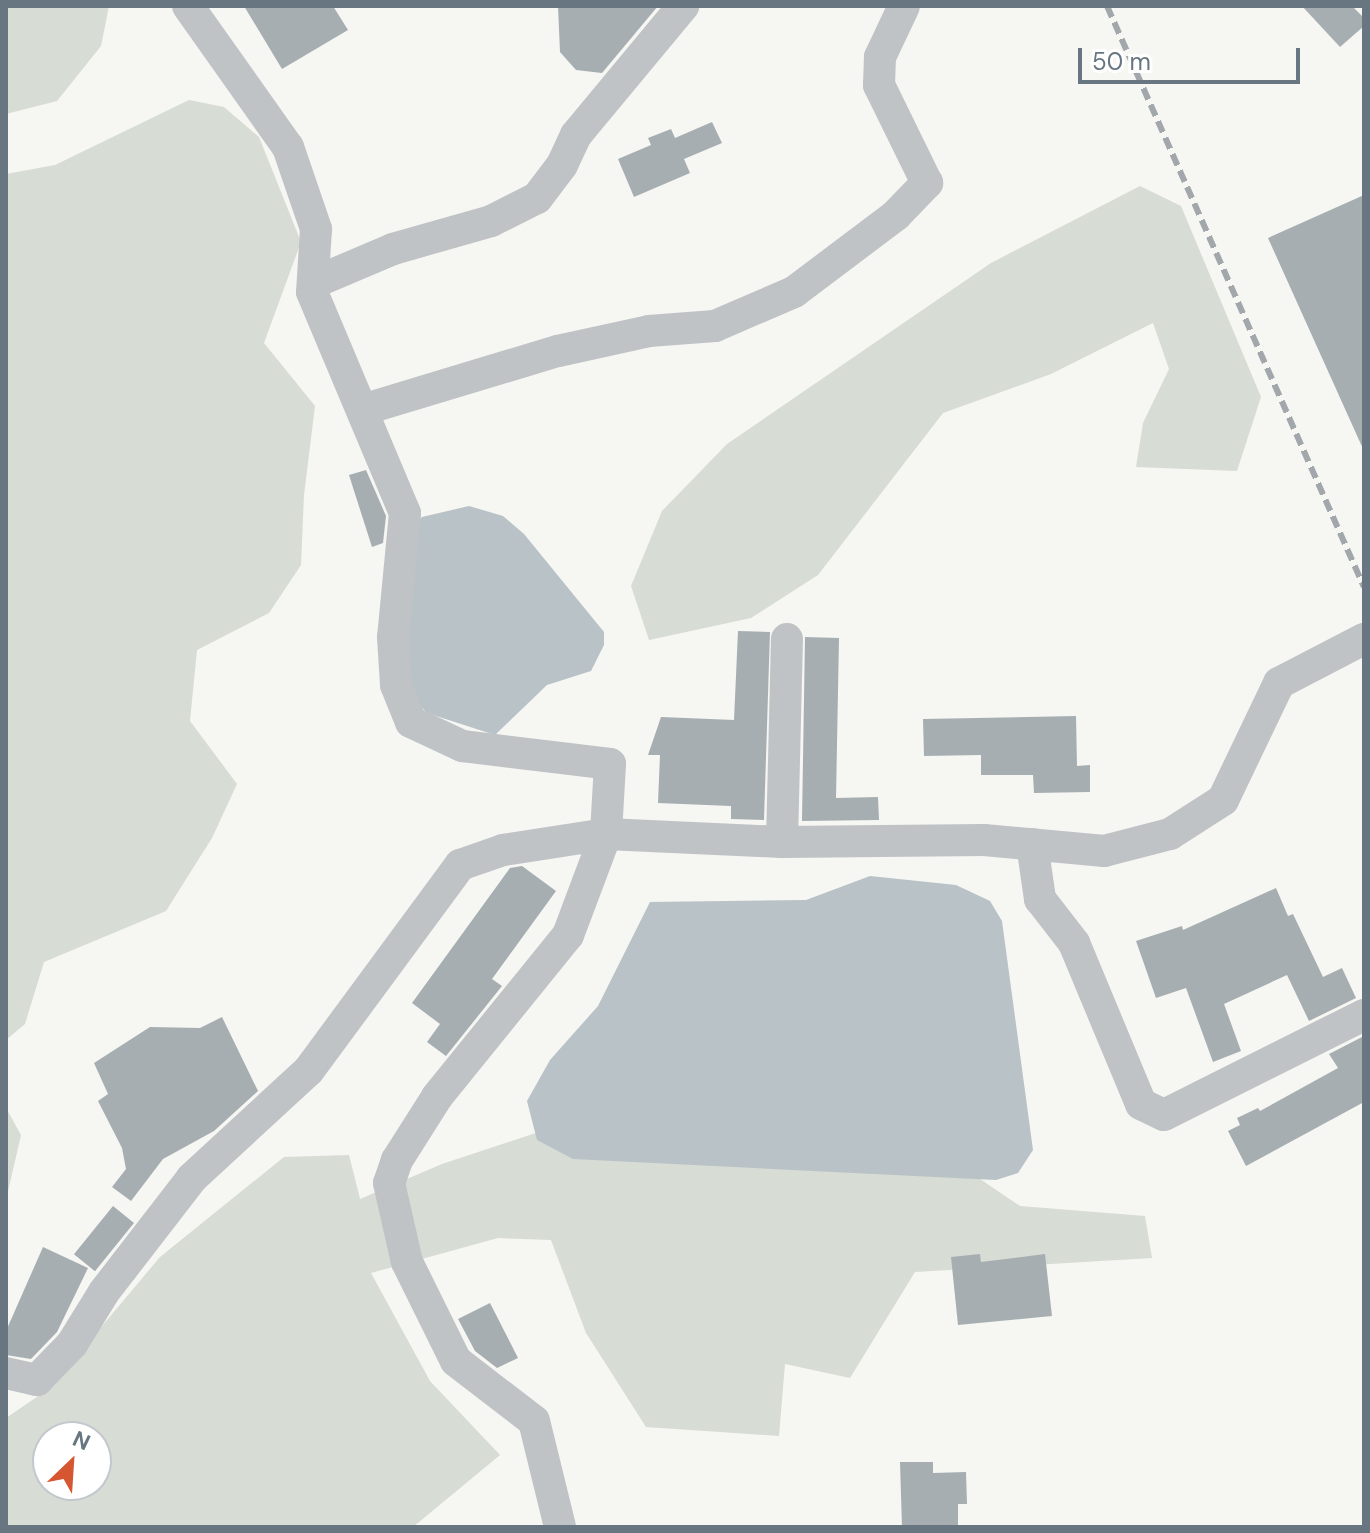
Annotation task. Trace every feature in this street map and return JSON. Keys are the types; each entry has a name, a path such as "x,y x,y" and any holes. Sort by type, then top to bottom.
{"street":[{"path":"188,6 288,147 316,229 312,292 405,513 393,637 396,685 411,722 462,746 610,764 606,834 568,935 437,1097 397,1160 389,1183 407,1262 456,1361 534,1421 547,1463 560,1527"},
{"path":"313,283 393,249 491,221 537,198 562,165 576,135 683,6"},
{"path":"362,410 558,351 649,331 715,326 794,292 896,215 927,183 879,85 880,57 904,6"},
{"path":"782,842 787,639"},
{"path":"6,1373 37,1380 72,1344 104,1292 192,1178 309,1070 460,865 503,850 606,834 782,842 984,840 1104,851 1170,834 1223,800 1279,683 1352,645"},
{"path":"1032,844 1040,899 1074,943 1141,1104 1164,1115 1364,1015"}],"shaded area":[{"path":"6,6 109,6 101,46 57,101 6,114"},
{"path":"189,100 224,107 259,137 301,242 264,343 315,406 304,495 301,565 269,613 197,650 190,721 237,784 212,838 166,911 44,962 25,1024 6,1040 6,174 55,165"},
{"path":"1140,186 1181,206 1261,397 1237,471 1136,467 1143,423 1169,369 1153,323 1051,374 943,413 818,575 751,618 649,640 631,586 662,511 727,444 991,263"},
{"path":"469,506 503,516 524,534 604,632 604,645 591,671 547,685 495,735 427,713 409,693 405,536 422,517"},
{"path":"870,876 956,885 990,901 1002,921 1033,1150 1018,1173 996,1180 573,1159 537,1140 527,1101 550,1060 598,1006 650,902 806,900"},
{"path":"6,1108 21,1135 6,1200"},
{"path":"563,1124 955,1162 1020,1206 1145,1216 1152,1258 915,1272 850,1378 785,1364 779,1436 646,1427 586,1333 551,1240 498,1238 371,1273 430,1381 500,1455 413,1527 6,1527 6,1418 50,1388 160,1257 284,1157 349,1155 360,1199 442,1164"}],"building":[{"path":"244,6 333,6 348,30 282,69"},
{"path":"558,6 658,6 602,73 576,70 560,52"},
{"path":"1302,6 1352,6 1364,18 1364,26 1340,47"},
{"path":"712,122 722,143 684,159 690,173 634,197 618,159 651,145 648,138 671,129 675,138"},
{"path":"1364,195 1364,451 1268,238"},
{"path":"366,470 386,516 383,543 372,547 349,475"},
{"path":"738,631 770,632 764,820 731,819 731,806 658,803 660,755 648,755 661,717 734,720"},
{"path":"805,637 839,638 836,798 878,797 879,820 802,821"},
{"path":"1076,716 1077,766 1090,765 1090,792 1034,793 1033,775 981,775 981,755 924,756 923,719"},
{"path":"522,866 556,891 492,979 502,986 446,1056 427,1042 440,1024 412,1003 510,868"},
{"path":"1276,888 1288,916 1293,914 1323,977 1342,968 1356,998 1309,1021 1287,975 1224,1004 1241,1051 1213,1062 1186,988 1156,998 1136,941 1182,926 1183,930"},
{"path":"222,1017 258,1091 214,1131 163,1159 131,1201 112,1187 126,1169 122,1148 98,1101 108,1094 94,1063 150,1027 200,1028"},
{"path":"1364,1036 1364,1102 1246,1166 1228,1131 1240,1125 1237,1118 1258,1108 1260,1111 1338,1068 1329,1054"},
{"path":"113,1206 134,1223 95,1271 74,1254"},
{"path":"43,1247 88,1268 57,1332 31,1359 6,1355 6,1331"},
{"path":"980,1254 981,1262 1045,1254 1052,1316 958,1325 951,1257"},
{"path":"490,1303 518,1358 497,1368 475,1351 458,1319"},
{"path":"900,1462 933,1462 933,1473 966,1472 967,1504 958,1504 958,1527 902,1527"}],"railway":[{"path":"1107,6 1364,587"}]}
